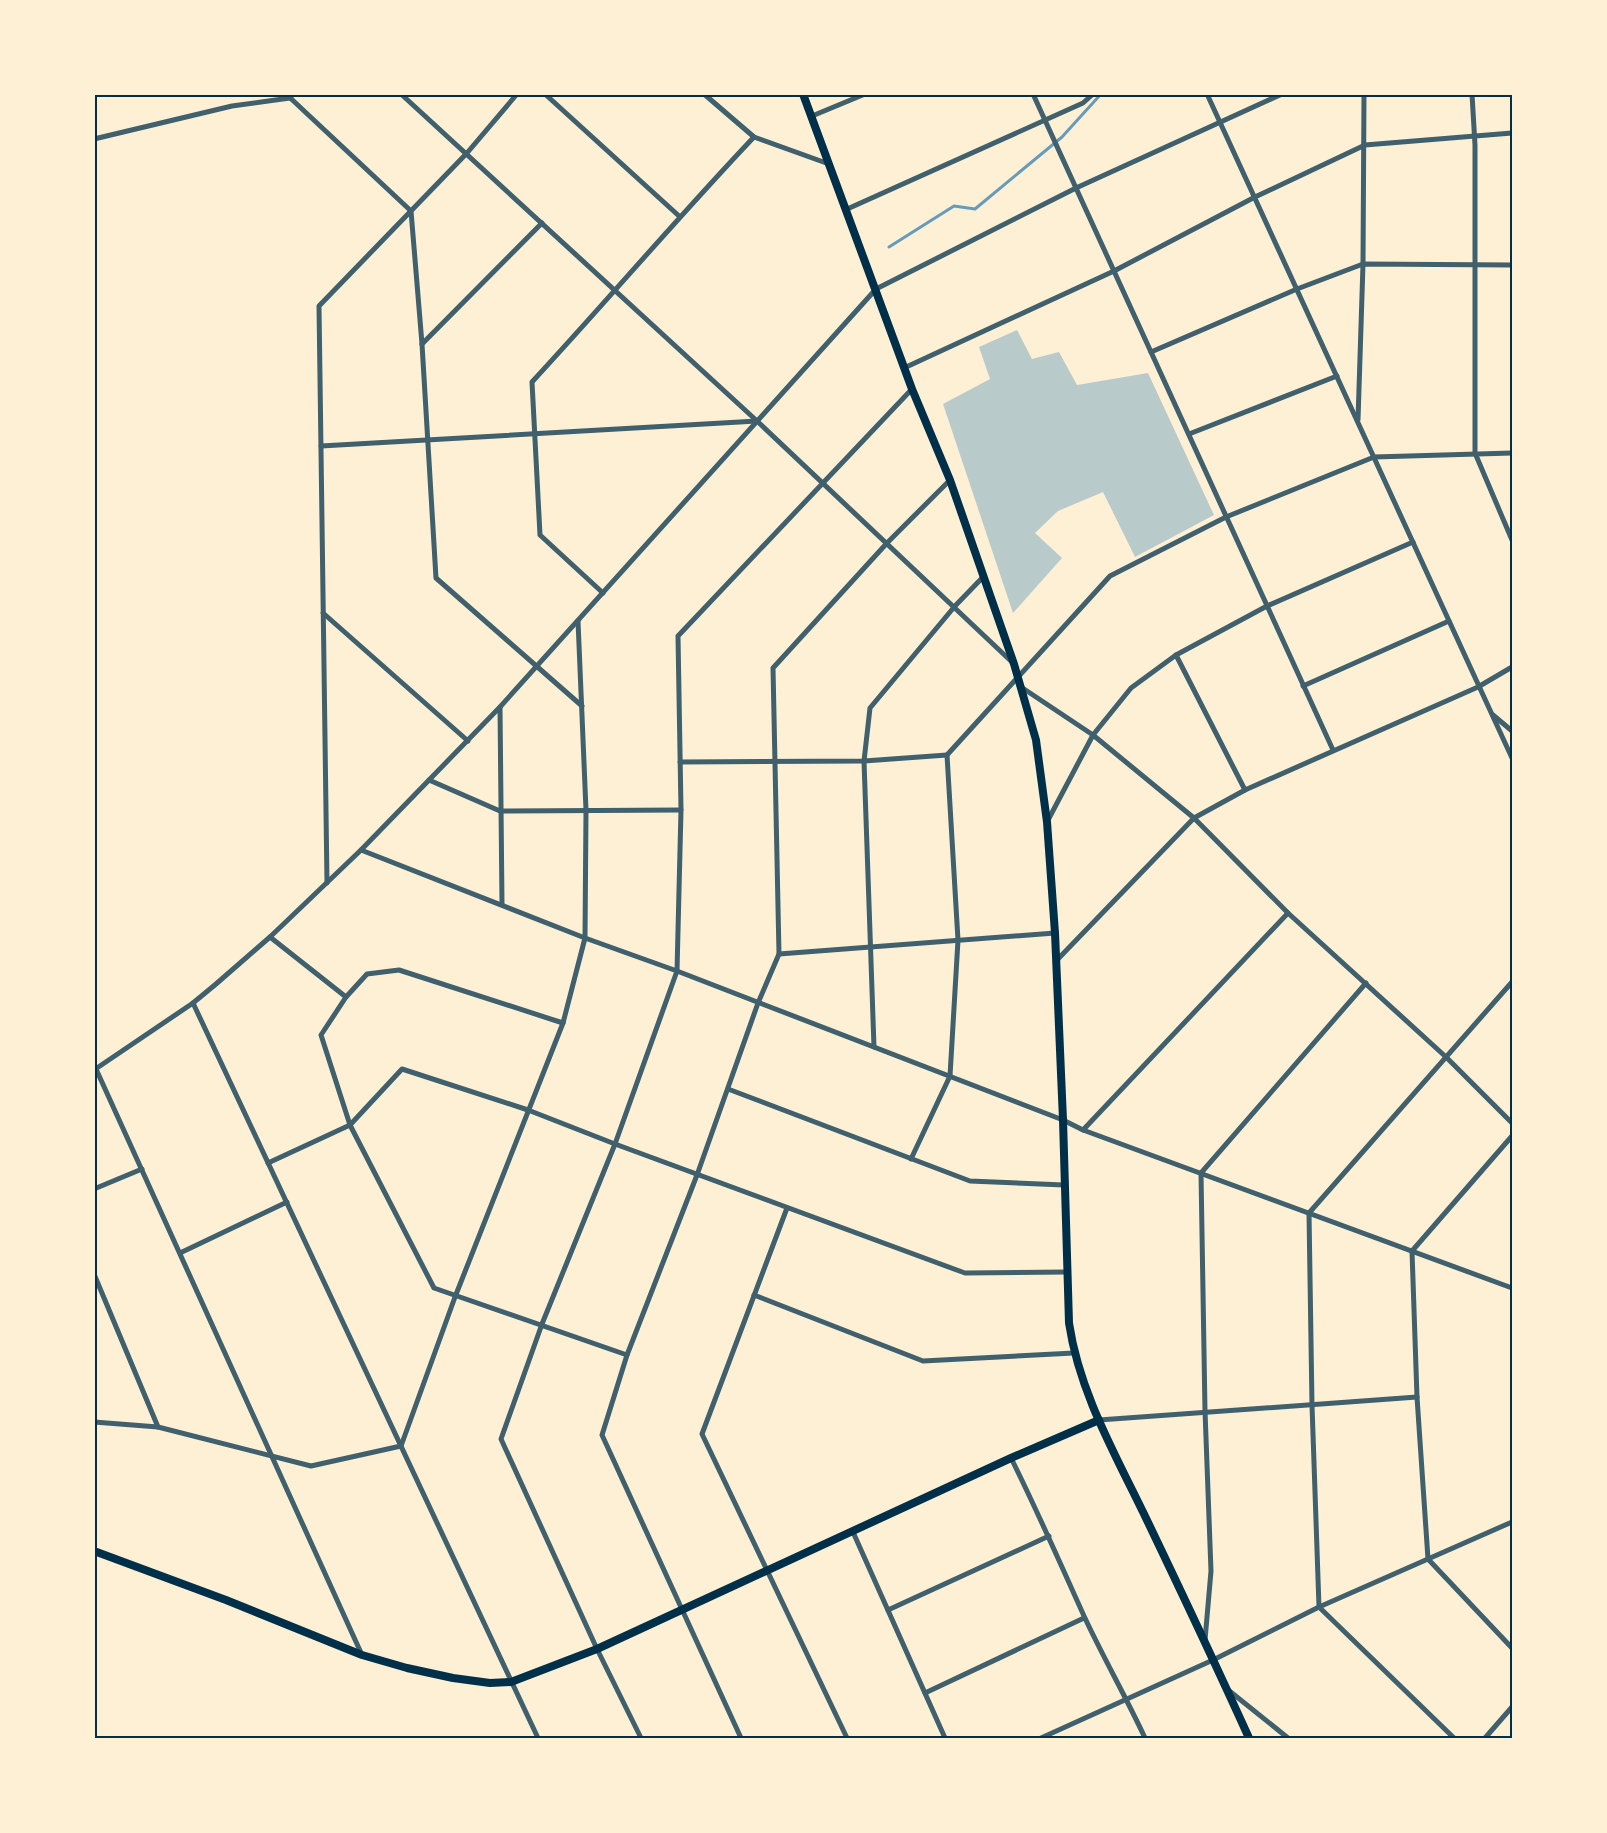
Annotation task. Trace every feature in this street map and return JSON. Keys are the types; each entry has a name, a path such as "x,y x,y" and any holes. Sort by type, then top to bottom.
{"main road":[{"path":"803,94 904,368 950,480 1018,676 1036,740 1047,822 1055,933 1069,1323 1074,1353 1098,1420 1249,1738"},
{"path":"94,1551 362,1654 407,1668 453,1678 490,1683 511,1682 597,1649 1098,1420"}],"street":[{"path":"401,94 757,421 1014,664"},
{"path":"327,883 319,306 467,153 517,94"},
{"path":"545,94 679,216"},
{"path":"704,94 754,137 829,164"},
{"path":"812,116 865,94"},
{"path":"1034,94 1333,750"},
{"path":"845,210 1083,103 1093,94"},
{"path":"1207,94 1512,758"},
{"path":"362,1654 95,1070 193,1003 270,937 362,850 537,667 876,289 1076,188 1282,94"},
{"path":"1358,422 1363,264 1364,94"},
{"path":"1472,94 1475,453 1512,540"},
{"path":"94,139 232,106 290,96 411,211 422,344 436,578 582,706"},
{"path":"904,368 1114,271 1255,197 1365,145 1512,133"},
{"path":"603,593 540,535 532,382 616,290 679,216 754,137"},
{"path":"422,344 543,223"},
{"path":"1151,352 1297,289 1363,264 1512,265"},
{"path":"1189,434 1337,376"},
{"path":"641,1738 597,1649 501,1439 542,1324 615,1144 677,971 681,810 678,636 821,482 912,389"},
{"path":"321,446 757,421"},
{"path":"680,762 864,761 947,755 1110,576 1226,517 1374,457 1512,453"},
{"path":"741,1738 602,1435 627,1355 697,1175 758,1003 779,954 773,668 887,543 950,480"},
{"path":"1047,822 1094,735 1131,688 1176,655 1267,606 1413,542"},
{"path":"874,1047 864,761 870,708 955,606 984,576"},
{"path":"323,613 468,741"},
{"path":"401,1446 455,1296 563,1023 585,938 586,810 578,621"},
{"path":"1303,686 1449,621"},
{"path":"1176,655 1245,790"},
{"path":"1055,962 1194,818 1245,790 1478,687 1512,667"},
{"path":"1020,687 1094,735 1194,818 1288,913 1446,1057 1512,1124"},
{"path":"500,707 501,904"},
{"path":"1492,714 1512,731"},
{"path":"911,1159 950,1076 958,940 947,755"},
{"path":"429,780 500,811 681,810"},
{"path":"362,850 585,938 950,1076 1083,1130 1512,1288"},
{"path":"1083,1130 1288,913"},
{"path":"779,954 1055,933"},
{"path":"270,937 346,997"},
{"path":"563,1023 399,970 367,974 346,997 321,1035 351,1125 434,1288 627,1355"},
{"path":"1454,1738 1319,1607 1312,1405 1309,1213 1512,982"},
{"path":"1205,1642 1211,1571 1205,1411 1201,1173 1366,983"},
{"path":"193,1003 538,1738"},
{"path":"268,1163 351,1125 402,1069 528,1110 787,1209 965,1273 1067,1272"},
{"path":"728,1089 970,1181 1064,1185"},
{"path":"1512,1136 1412,1251 1417,1397 1428,1559 1512,1648"},
{"path":"94,1189 142,1169"},
{"path":"180,1253 287,1202"},
{"path":"787,1209 702,1434 847,1738"},
{"path":"94,1274 158,1427"},
{"path":"754,1295 923,1361 1074,1353"},
{"path":"1098,1420 1417,1397"},
{"path":"94,1422 158,1427 311,1466 401,1446"},
{"path":"1011,1458 1049,1536 1084,1618 1145,1738"},
{"path":"1041,1738 1213,1660 1319,1607 1512,1522"},
{"path":"853,1532 945,1738"},
{"path":"888,1610 1049,1536"},
{"path":"925,1693 1084,1618"},
{"path":"1226,1688 1288,1738"},
{"path":"1485,1738 1512,1707"}],"shaded area":[{"path":"1017,330 1032,359 1059,352 1077,385 1148,373 1214,515 1135,557 1103,492 1058,511 1035,533 1062,558 1013,613 943,404 990,379 979,347"}],"waterway":[{"path":"889,247 954,206 975,209 1062,137 1101,94"}]}
